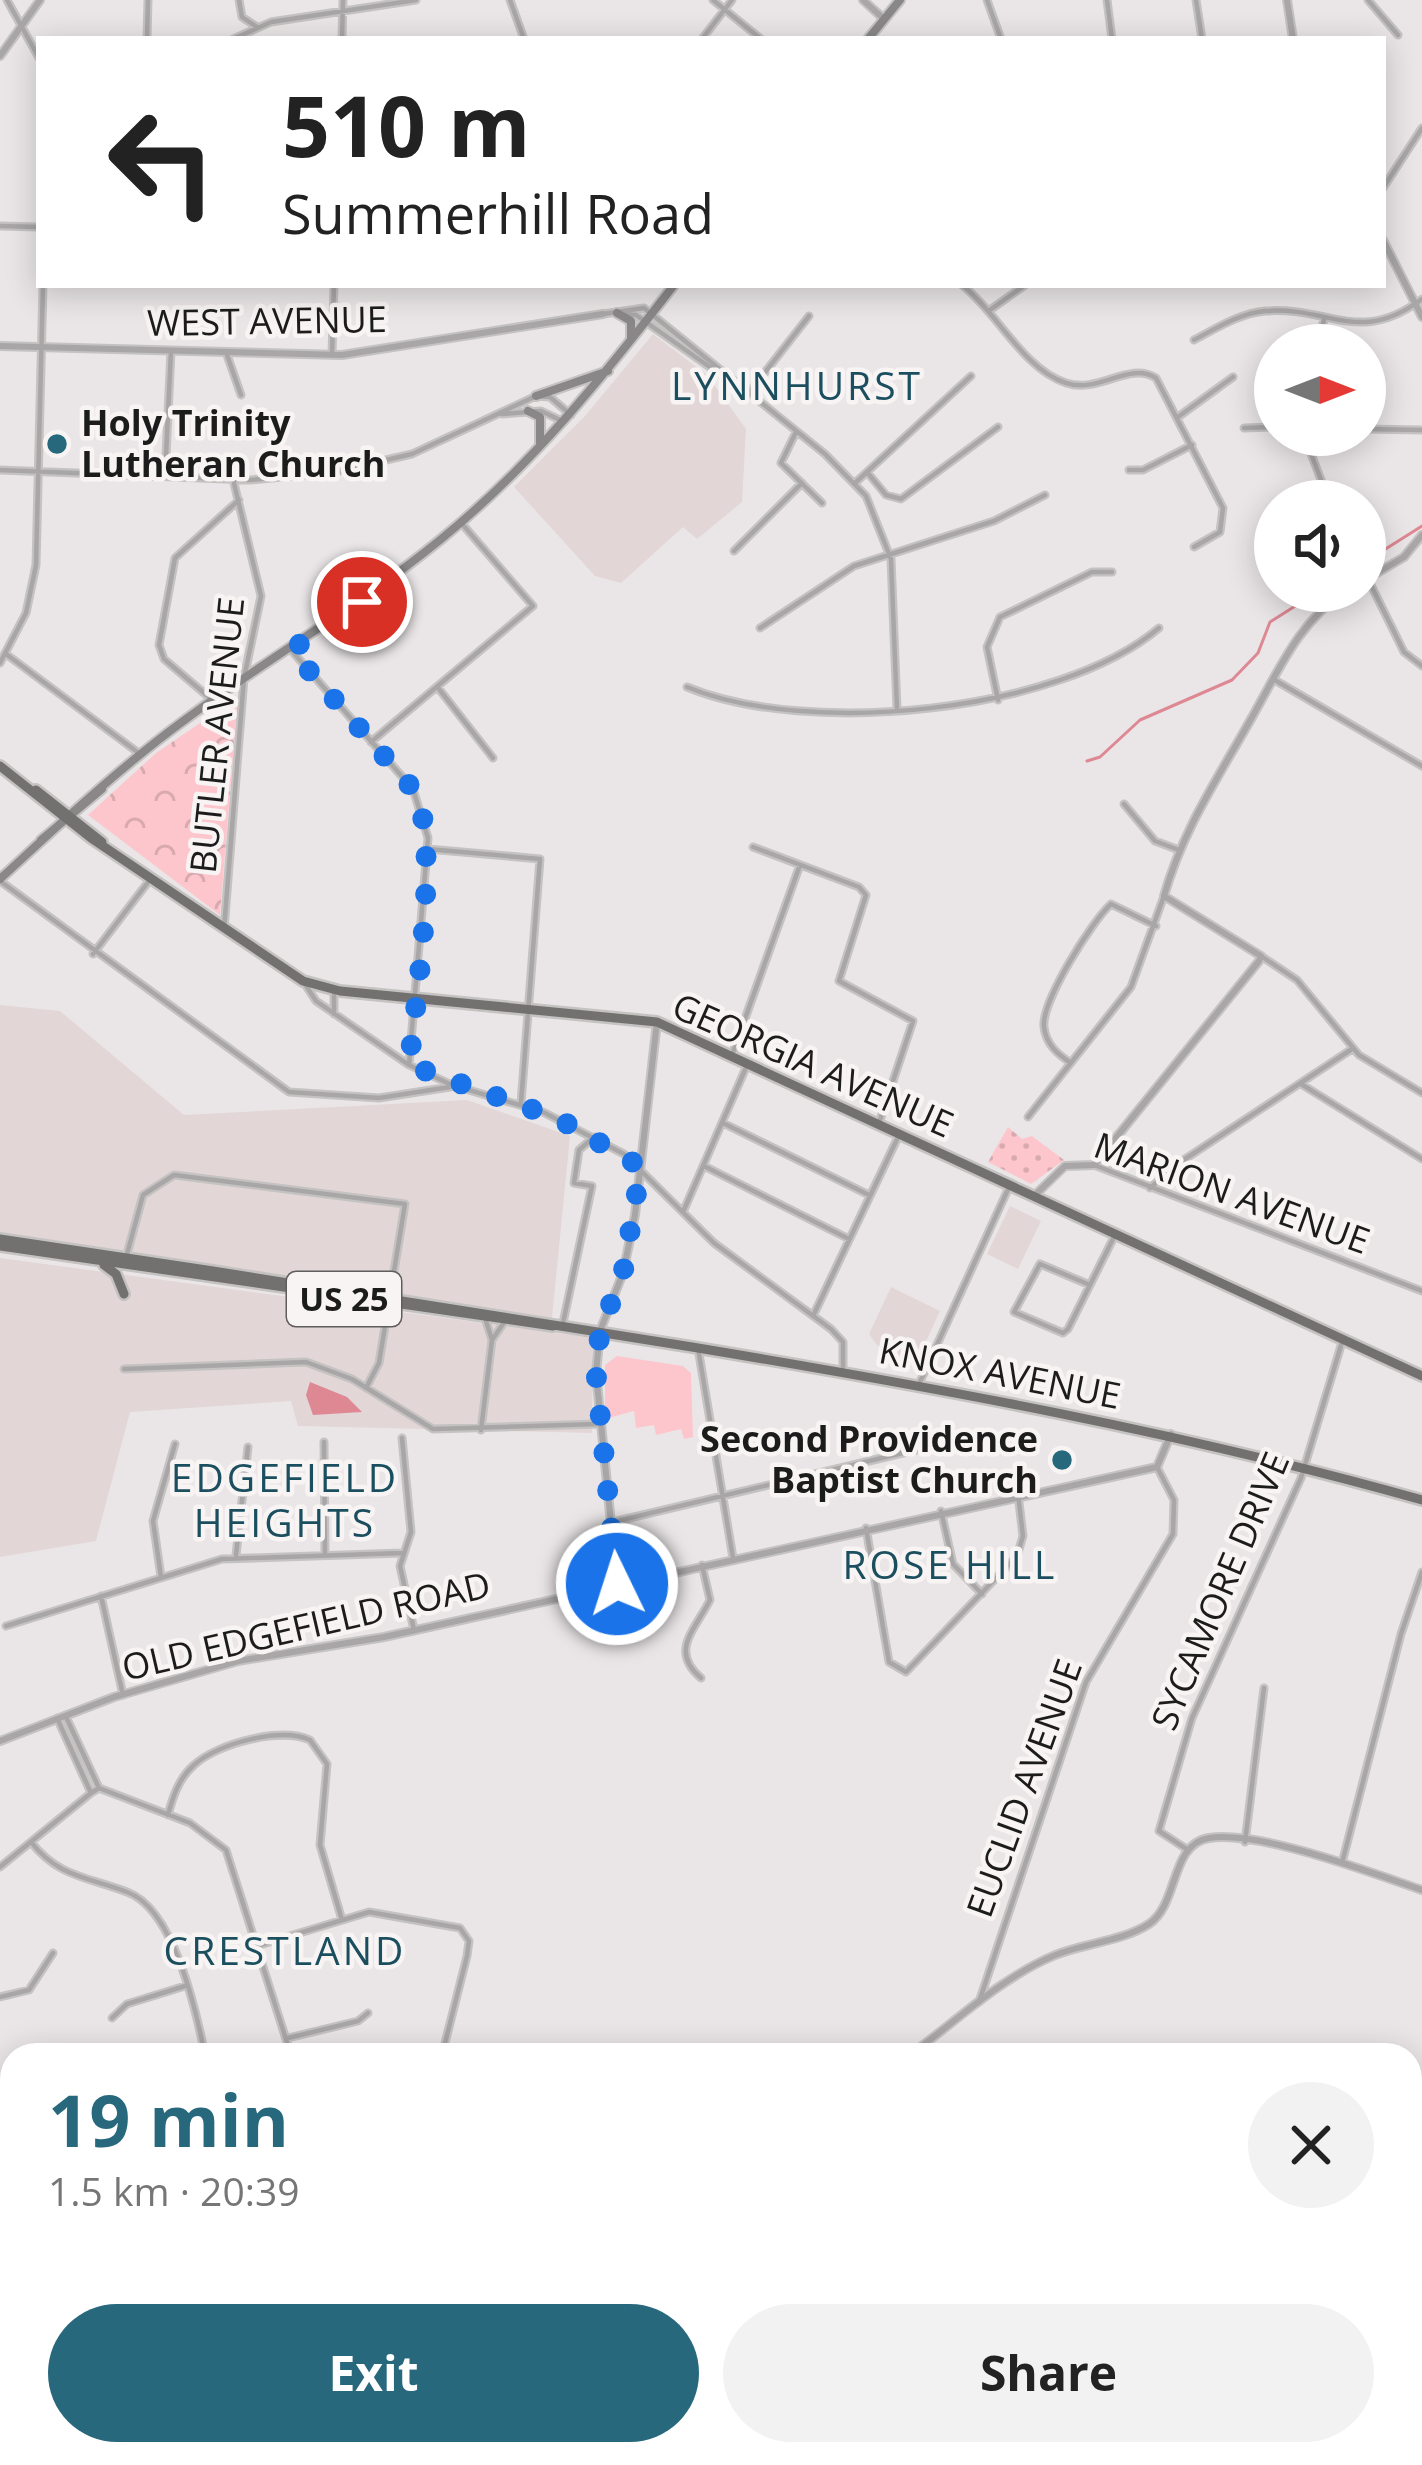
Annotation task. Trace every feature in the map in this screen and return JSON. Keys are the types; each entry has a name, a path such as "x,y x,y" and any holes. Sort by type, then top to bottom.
{"main road":[{"path":"870,36 900,0"},
{"path":"0,880 140,754 244,678 373,594 461,522 567,418 672,288"},
{"path":"617,313 631,321 631,343"},
{"path":"536,396 609,370"},
{"path":"528,411 540,417 540,445"},
{"name":"GEORGIA AVENUE","path":"2,772 303,981 334,990 657,1022 1422,1376"},
{"name":"KNOX AVENUE","path":"0,1242 505,1321 562,1325"},
{"name":"KNOX AVENUE","path":"0,1242 93,1260 126,1261"},
{"path":"93,1260 114,1272 124,1294"},
{"name":"KNOX AVENUE","path":"388,1303 562,1325 919,1384 1171,1433 1422,1500"}],"street":[{"path":"7,0 36,52"},
{"path":"0,56 40,0"},
{"path":"147,36 148,0"},
{"path":"239,0 242,17 258,27"},
{"path":"342,36 343,0"},
{"path":"239,36 258,27 416,0"},
{"path":"510,0 523,36"},
{"path":"713,0 757,36"},
{"path":"704,36 733,0"},
{"path":"863,0 884,19"},
{"path":"987,0 1000,36"},
{"path":"1106,0 1112,36"},
{"path":"1196,0 1202,36"},
{"path":"1287,0 1292,36"},
{"path":"1368,0 1397,35"},
{"path":"1386,183 1422,128"},
{"path":"0,226 36,227"},
{"path":"1386,245 1419,301 1422,316"},
{"path":"0,663 26,613 36,565 43,288"},
{"path":"332,355 334,288"},
{"path":"965,288 1051,376 1084,387 1145,371 1156,378 1224,516 1217,534 1194,547"},
{"path":"990,310 1021,288"},
{"path":"1194,340 1262,311 1374,323 1419,301"},
{"name":"WEST AVENUE","path":"0,346 332,355 638,307 649,318"},
{"name":"WEST AVENUE","path":"603,314 649,318"},
{"path":"748,394 809,316"},
{"path":"649,318 796,432 855,483 873,509 891,557 897,709"},
{"path":"1323,324 1324,319"},
{"path":"165,476 171,350"},
{"path":"226,352 241,395"},
{"path":"855,483 971,376"},
{"path":"1178,417 1233,377"},
{"path":"0,470 233,479 314,475 392,460 536,396 550,397 567,418"},
{"path":"502,414 542,411 567,418"},
{"path":"867,472 886,495 901,500 998,427"},
{"path":"1244,428 1254,428"},
{"path":"1386,429 1422,430"},
{"path":"796,432 781,463 823,503"},
{"path":"1130,470 1143,470 1192,445"},
{"name":"BUTLER AVENUE","path":"224,928 244,678 261,587 233,479"},
{"path":"734,551 802,483"},
{"path":"760,628 843,572 994,521 1045,495"},
{"path":"212,700 164,659 159,644 175,559 239,500"},
{"path":"371,742 533,606 461,522"},
{"path":"1386,566 1404,556 1422,535"},
{"path":"998,700 987,647 1000,617 1092,572 1112,572"},
{"path":"1028,1118 1131,987 1195,810 1309,619 1318,612"},
{"path":"1384,612 1404,652 1422,666"},
{"path":"687,687 756,705 897,709 998,700 1124,651 1160,628"},
{"path":"291,650 418,796 427,820 409,1065"},
{"path":"6,654 140,754"},
{"path":"1273,679 1422,766"},
{"path":"439,689 493,758"},
{"path":"1124,804 1155,841 1179,850"},
{"path":"753,847 865,892 867,902 839,981 913,1021 879,1124"},
{"path":"428,849 540,860 520,1103"},
{"path":"732,1055 800,865"},
{"path":"94,954 153,877"},
{"path":"0,880 94,954 289,1092 380,1098 438,1093 452,1085"},
{"path":"1164,896 1297,980 1352,1049 1422,1093"},
{"path":"1071,1063 1051,1046 1043,1019 1088,935 1111,904 1156,926"},
{"path":"1094,1166 1261,956"},
{"path":"303,981 306,991 334,1014 409,1065 452,1085 520,1103 593,1137 641,1167 714,1244 843,1342 843,1371"},
{"path":"334,990 334,1014"},
{"path":"617,1584 598,1424 600,1331 623,1273 641,1167 657,1022"},
{"path":"1150,1189 1160,1176 1352,1049"},
{"path":"683,1212 748,1063"},
{"path":"1301,1084 1422,1159"},
{"path":"723,1123 870,1196"},
{"path":"813,1316 900,1133"},
{"path":"562,1325 592,1186 574,1183 575,1164 593,1137"},
{"path":"704,1166 849,1239"},
{"name":"MARION AVENUE","path":"1034,1196 1065,1166 1094,1166 1422,1292"},
{"path":"126,1261 143,1195 174,1175 405,1204 380,1363 366,1388"},
{"path":"919,1384 1010,1184"},
{"path":"1090,1285 1040,1264 1014,1312 1063,1333 1090,1285 1116,1233"},
{"path":"481,1430 492,1340 485,1318"},
{"path":"492,1340 505,1321"},
{"name":"SYCAMORE DRIVE","path":"1188,1850 1161,1836 1162,1809 1192,1718 1304,1467 1343,1339"},
{"path":"698,1348 700,1380 726,1494 733,1558"},
{"path":"124,1369 285,1360 323,1367 433,1429 598,1424"},
{"path":"1157,1467 1171,1433"},
{"path":"402,1438 411,1532 400,1566 414,1630"},
{"path":"324,1442 326,1553"},
{"path":"161,1577 152,1529 176,1444"},
{"path":"236,1557 248,1447"},
{"path":"613,1522 928,1447"},
{"name":"OLD EDGEFIELD ROAD","path":"0,1741 123,1695 238,1661 414,1630 1157,1467"},
{"name":"EUCLID AVENUE","path":"978,2005 1086,1682 1173,1534 1176,1507 1157,1467"},
{"path":"866,1528 890,1662 898,1671 912,1669 1021,1546 1018,1494"},
{"path":"940,1511 953,1564 982,1594"},
{"path":"6,1626 236,1557 403,1553"},
{"path":"701,1678 687,1666 684,1655 690,1632 710,1600 702,1565"},
{"path":"1342,1863 1422,1572"},
{"path":"101,1596 123,1695"},
{"path":"1245,1841 1264,1688"},
{"path":"61,1717 99,1788 207,1832 226,1850 289,2043"},
{"path":"61,1717 91,1793"},
{"path":"168,1815 179,1783 208,1755 286,1735 310,1740 327,1764 320,1845 342,1920"},
{"path":"0,1867 99,1788"},
{"path":"926,2043 1040,1962 1153,1921 1170,1897 1188,1850 1209,1838 1245,1841 1342,1863 1422,1890"},
{"path":"31,1842 59,1871 133,1894 154,1910 185,1986 202,2043"},
{"path":"260,1945 342,1920 394,1913 466,1934 467,1956 445,2043"},
{"path":"0,1997 29,1990 53,1953"},
{"path":"112,2018 127,2004 185,1986"},
{"path":"288,2038 358,2021 368,2012"}],"shaded area":[{"path":"653,334 707,375 746,429 742,502 697,539 683,527 621,583 595,576 514,487 585,416"},
{"path":"0,1005 60,1011 184,1115 467,1100 570,1136 552,1318 0,1232"},
{"path":"1010,1206 1041,1221 1018,1269 987,1254"},
{"path":"0,1258 593,1338 592,1433 298,1426 291,1401 130,1412 96,1541 0,1557"},
{"path":"891,1287 940,1311 916,1363 877,1345 869,1334"},
{"path":"310,1382 347,1397 362,1412 313,1415 306,1395"}],"green space":[{"path":"231,702 237,707 220,915 88,815 156,753"},
{"path":"1008,1127 1022,1139 1032,1136 1064,1160 1031,1184 988,1162"},
{"path":"617,1356 683,1366 691,1373 693,1437 684,1439 681,1429 656,1435 654,1425 636,1428 634,1411 605,1419 605,1365"}],"waterway":[{"path":"1386,549 1422,526"},
{"path":"1087,761 1100,757 1140,720 1232,680 1258,653 1270,622 1286,612"}],"place":[{"name":"Holy Trinity Lutheran Church","path":"57,444"},
{"name":"Second Providence Baptist Church","path":"1062,1460"}],"district":[{"name":"LYNNHURST","path":"797,386"},
{"name":"EDGEFIELD HEIGHTS","path":"285,1500"},
{"name":"ROSE HILL","path":"950,1565"},
{"name":"CRESTLAND","path":"285,1951"}],"route":[{"path":"362,602 291,650 413,789 424,810 428,849 409,1065 452,1085 559,1119 641,1167 623,1273 600,1331 596,1373 617,1584"}]}
